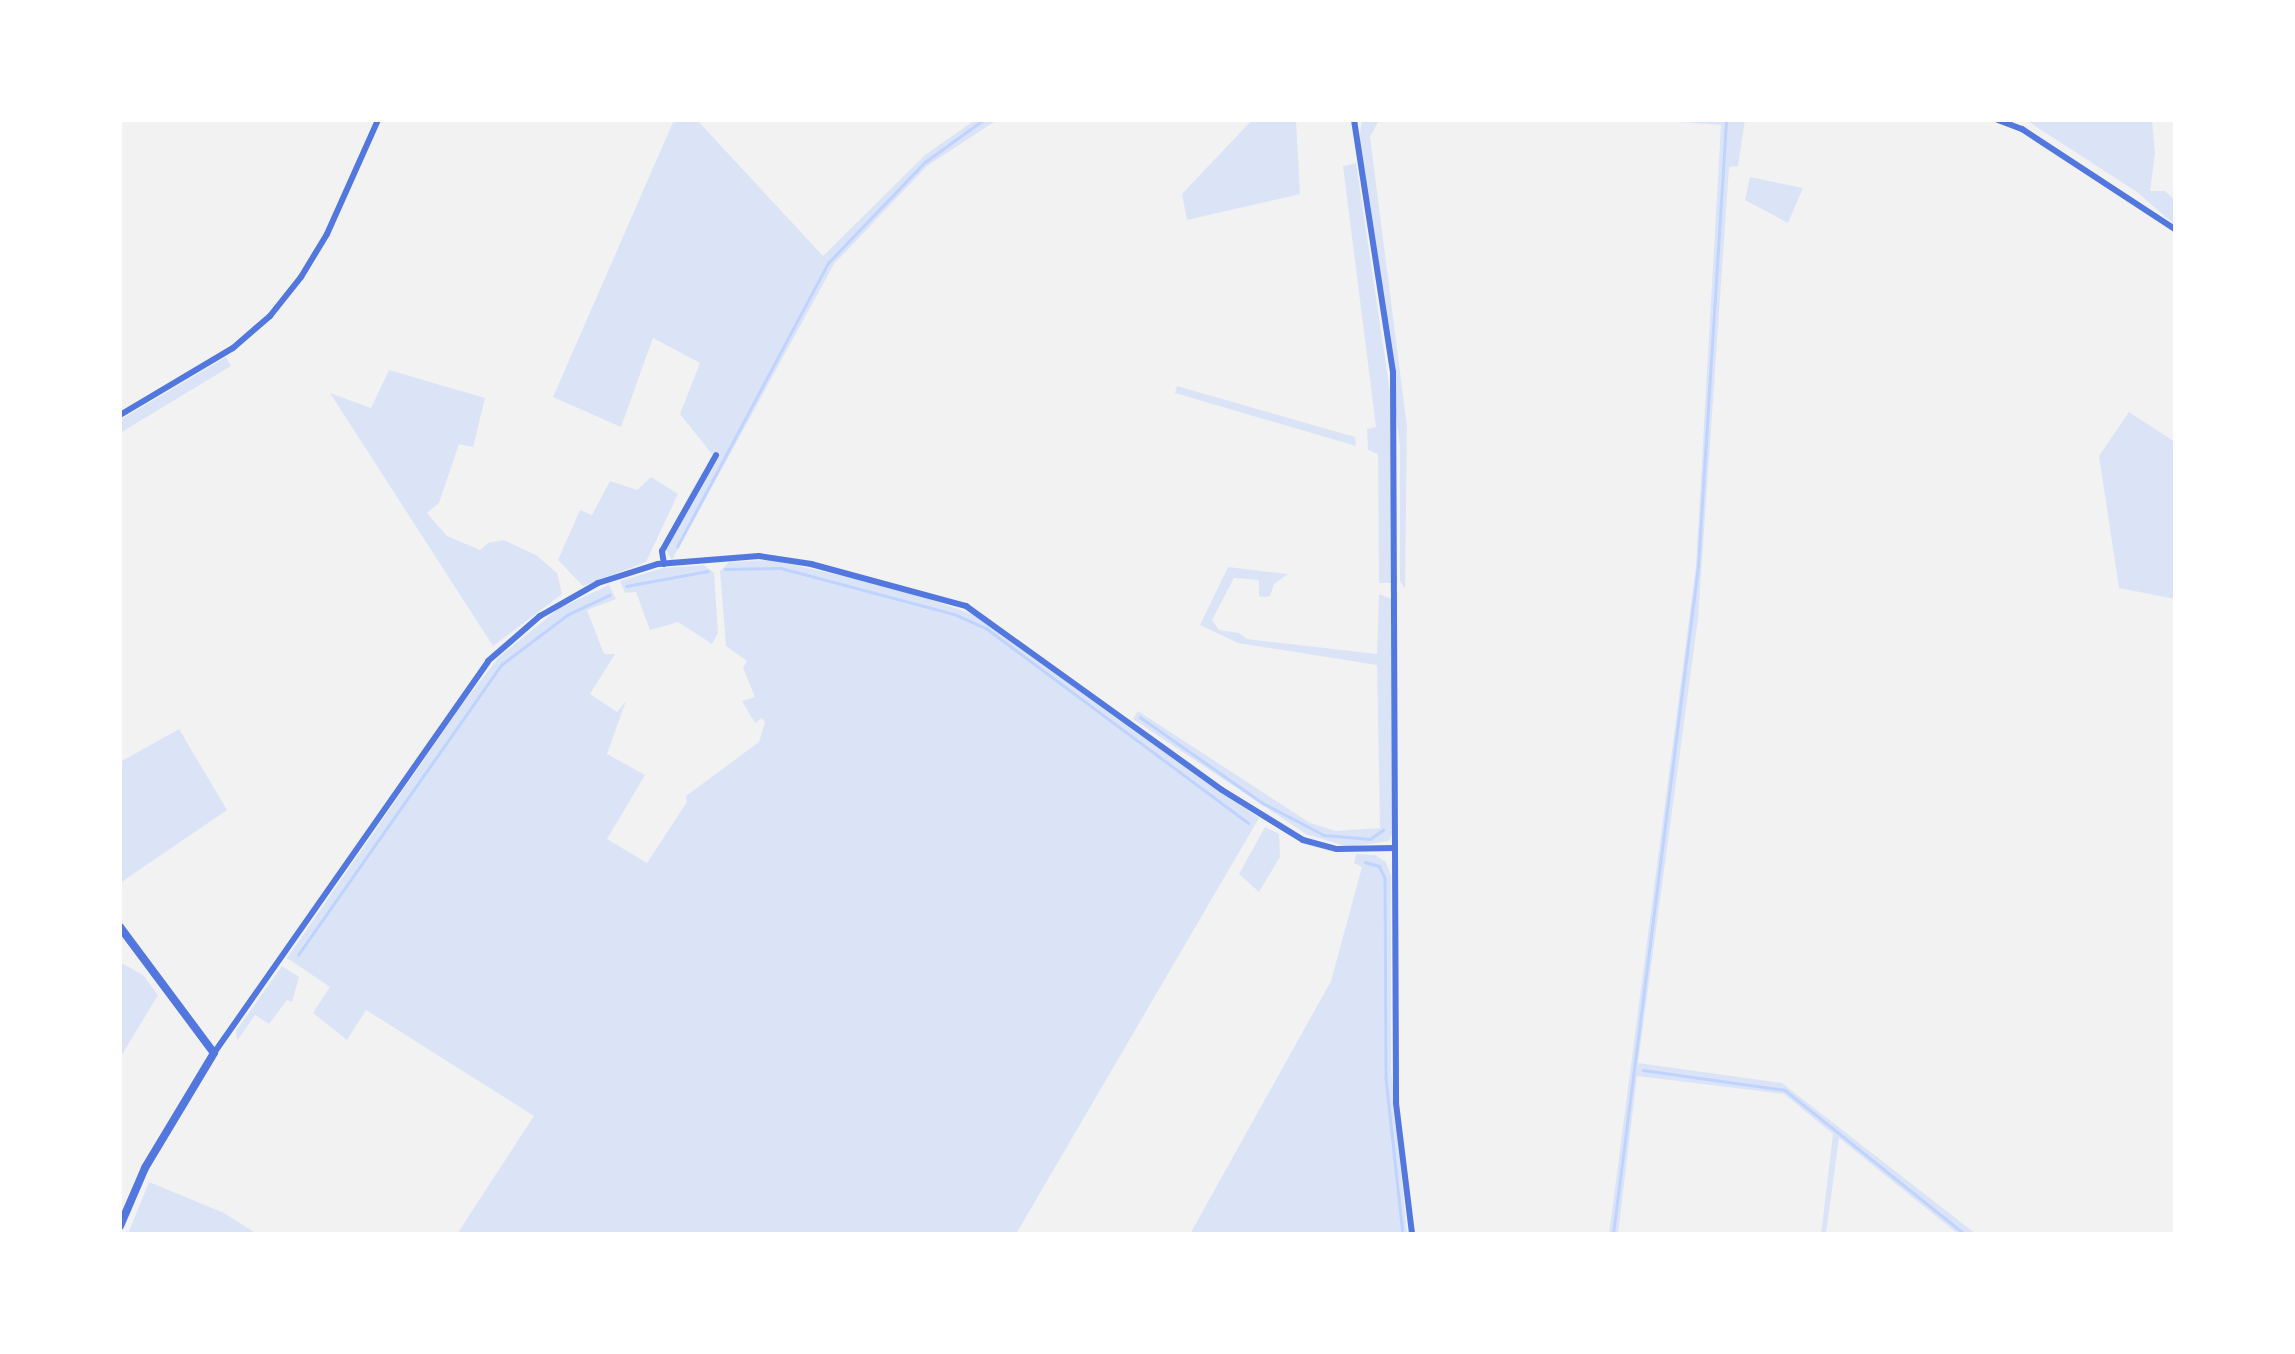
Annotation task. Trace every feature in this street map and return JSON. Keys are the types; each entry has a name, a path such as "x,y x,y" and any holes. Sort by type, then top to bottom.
{"street":[{"path":"120,415 233,348 270,316 328,234 378,120"},
{"path":"1354,120 1393,372 1396,1103 1412,1234"},
{"path":"1998,120 2022,128 2175,230"},
{"path":"664,564 662,552 716,456"},
{"path":"120,1226 144,1168 214,1053 488,661 540,616 598,583 664,564 759,556 811,564 966,606 1222,790 1302,840 1336,849 1395,848"},
{"path":"120,927 214,1053"}],"shaded area":[{"path":"674,120 697,120 823,256 925,155 975,120 997,120 927,166 834,264 672,560 666,550 716,459 680,414 700,363 653,338 621,427 553,397"},
{"path":"1252,120 1296,120 1300,194 1187,220 1182,194"},
{"path":"1379,120 1370,137 1407,427 1405,589 1400,581 1400,446 1359,140 1362,121"},
{"path":"1656,120 1745,120 1738,166 1729,167 1698,619 1638,1063 1782,1083 1976,1234 1958,1234 1839,1138 1826,1234 1821,1234 1833,1134 1784,1094 1637,1076 1618,1234 1609,1234 1696,566 1721,125"},
{"path":"2026,120 2152,120 2155,154 2150,191 2165,191 2175,200 2175,225 2137,192"},
{"path":"1356,163 1392,405 1391,583 1379,583 1378,454 1368,450 1367,429 1376,427 1343,166"},
{"path":"1750,177 1803,188 1788,223 1745,200"},
{"path":"226,357 231,366 120,433 120,420"},
{"path":"389,370 485,398 473,447 459,444 439,503 427,513 447,536 480,550 488,543 504,540 536,555 557,573 562,594 493,646 330,393 371,408"},
{"path":"1177,386 1355,437 1356,446 1175,393"},
{"path":"2129,412 2175,442 2175,599 2119,588 2099,456"},
{"path":"651,477 678,494 646,562 583,586 558,560 580,510 592,515 610,481 637,490"},
{"path":"771,560 897,588 975,615 1259,818 1016,1234 457,1234 534,1116 366,1010 347,1040 313,1013 330,987 287,958 499,657 558,609 609,585 616,599 587,610 604,654 615,654 590,694 617,712 626,701 607,754 645,775 607,839 647,863 687,802 686,796 759,742 765,722 762,718 755,723 742,701 755,697 743,668 747,661 726,646 720,571 729,562"},
{"path":"704,565 714,573 718,633 712,644 678,622 650,630 636,592 625,593 620,581 663,568"},
{"path":"1228,567 1288,574 1274,584 1270,596 1264,597 1259,596 1259,580 1234,578 1212,620 1219,630 1239,633 1247,639 1377,654 1379,594 1392,599 1389,841 1348,847 1306,834 1133,719 1138,711 1310,823 1336,831 1380,828 1377,665 1238,643 1200,625"},
{"path":"179,729 227,810 120,883 120,762"},
{"path":"1265,827 1279,834 1280,857 1259,892 1239,874"},
{"path":"1356,854 1375,855 1386,862 1391,876 1391,1068 1407,1234 1190,1234 1331,981 1362,867 1354,863"},
{"path":"120,962 143,975 158,995 120,1058"},
{"path":"282,966 299,977 292,1002 287,1000 269,1024 255,1015 237,1041 236,1031"},
{"path":"149,1182 224,1213 257,1234 128,1234"}],"waterway":[{"path":"677,547 828,263 925,162 983,120"},
{"path":"1613,1234 1698,567 1726,120"},
{"path":"725,569 781,568 954,614 986,628 1249,823"},
{"path":"626,586 708,571"},
{"path":"298,955 501,665 567,615 609,595"},
{"path":"1140,717 1263,803 1324,835 1370,839 1383,830"},
{"path":"1365,862 1379,866 1385,878 1386,1078 1403,1234"},
{"path":"1643,1070 1785,1090 1965,1234"}]}
